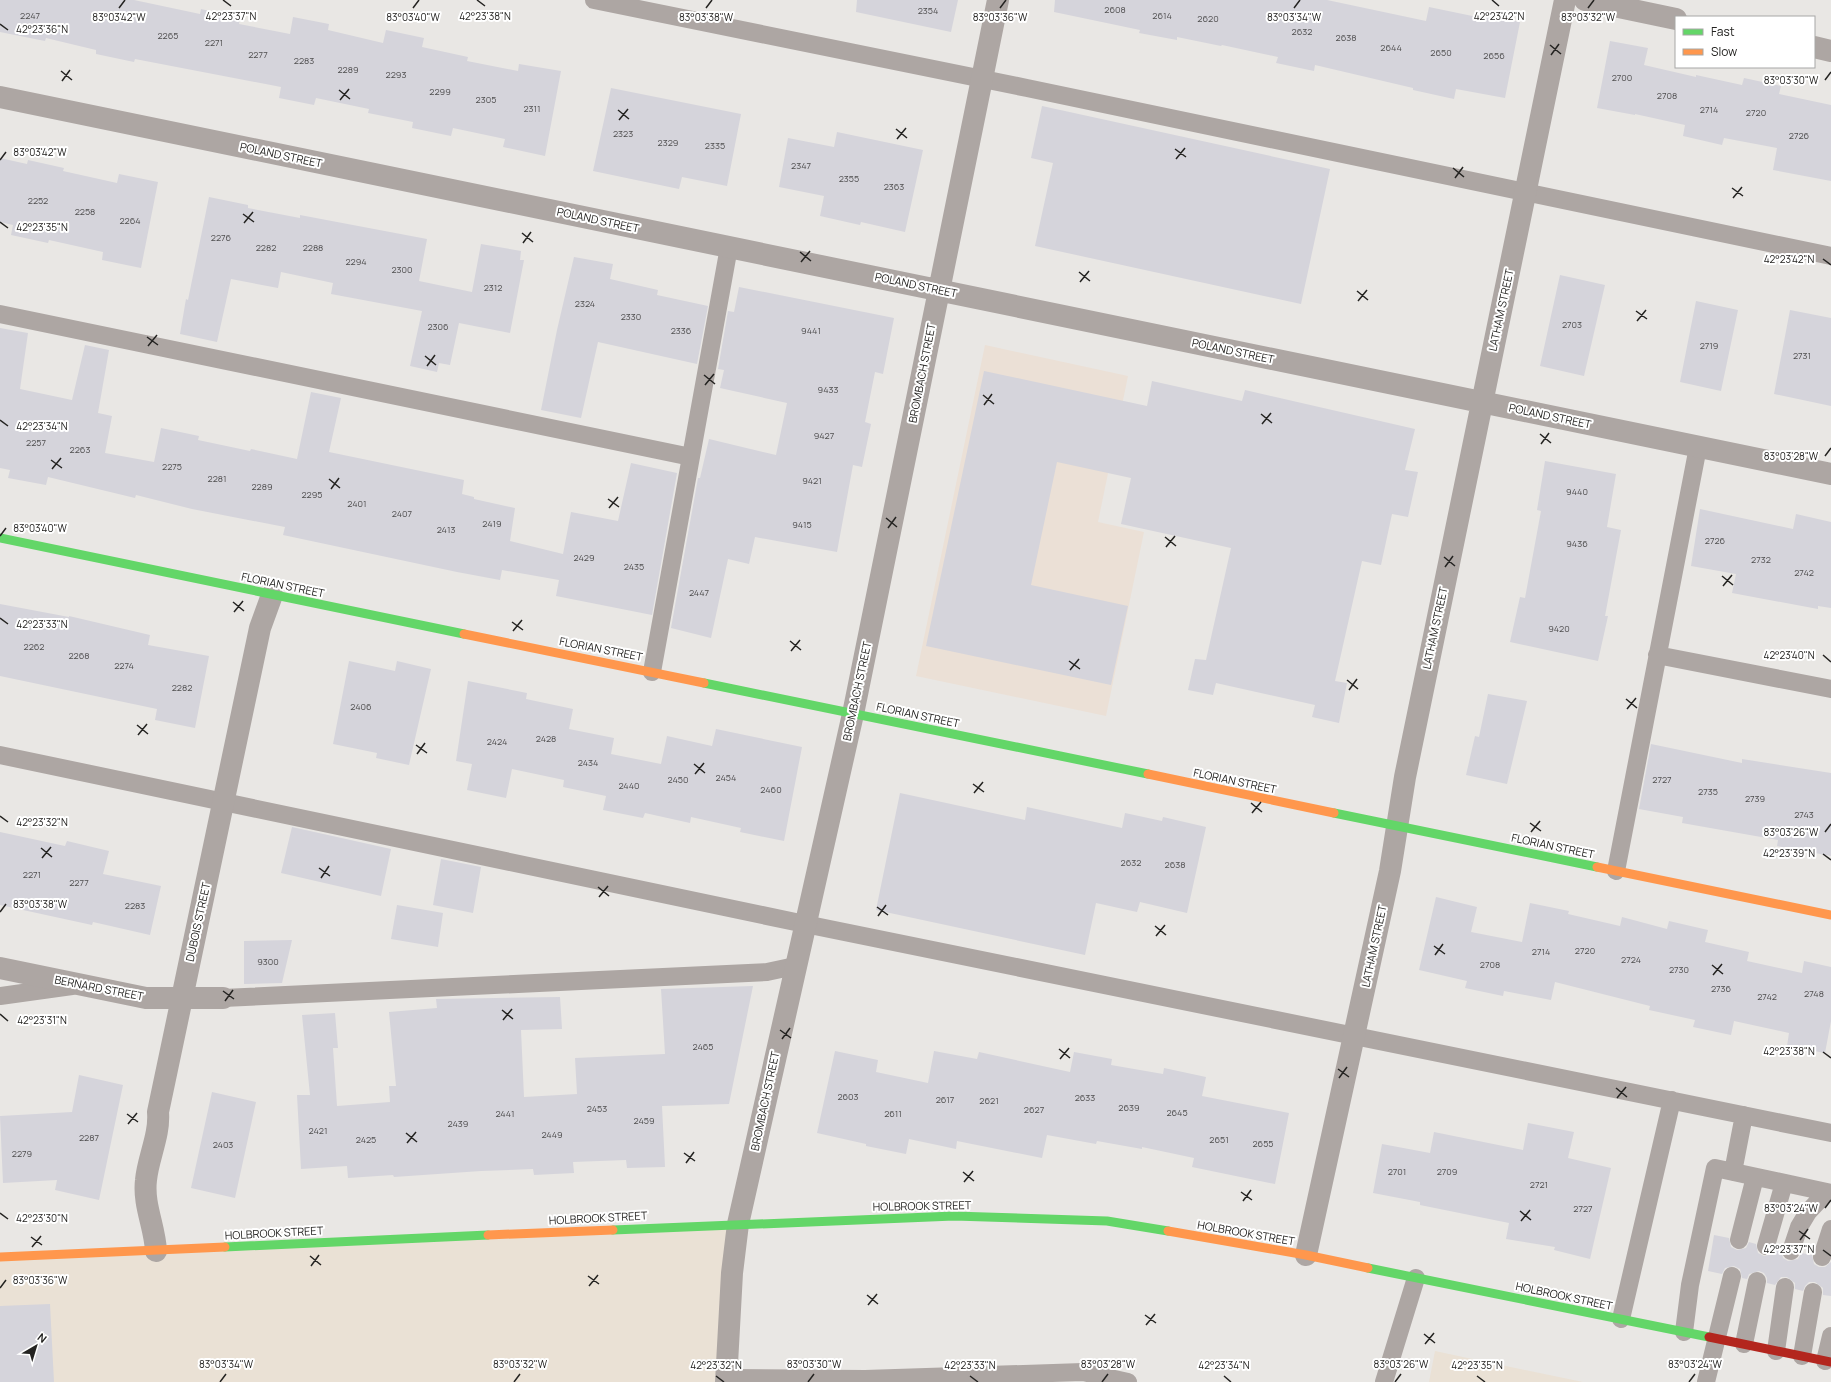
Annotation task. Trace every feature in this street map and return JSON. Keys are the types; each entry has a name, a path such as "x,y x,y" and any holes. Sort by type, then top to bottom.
{"street":[{"name":"BROMBACH STREET","path":"727,1380 732,1273 738,1224 853,714 998,0"},
{"name":"LATHAM STREET","path":"1306,1255 1390,871 1405,777 1565,0"},
{"path":"1585,0 1675,19"},
{"path":"1815,47 1831,51"},
{"name":"POLAND STREET","path":"0,97 1831,474"},
{"name":"FLORIAN STREET","path":"0,538 1831,915"},
{"name":"DUBOIS STREET","path":"151,1251 135,1197 148,1142 158,1112 260,628 272,595"},
{"name":"BERNARD STREET","path":"0,968 146,998 223,998"},
{"name":"HOLBROOK STREET","path":"0,1257 738,1224 954,1216 1107,1221 1306,1255 1828,1361"}],"lane":[{"path":"594,0 982,78 1831,256"},
{"path":"652,672 729,247"},
{"path":"0,314 691,457"},
{"path":"1616,871 1698,447"},
{"path":"1658,655 1831,690"},
{"path":"0,755 805,924 1831,1133"},
{"path":"223,998 767,972 795,966"},
{"path":"0,996 80,984"},
{"path":"1621,1320 1672,1100"},
{"path":"1733,1172 1744,1115"},
{"path":"1684,1332 1690,1285 1715,1168 1829,1193"},
{"path":"1739,1240 1755,1177"},
{"path":"1766,1246 1784,1183"},
{"path":"1791,1251 1799,1227 1808,1212 1829,1193"},
{"path":"1822,1257 1831,1228"},
{"path":"1706,1382 1732,1276"},
{"path":"1384,1382 1416,1278"},
{"path":"1744,1344 1758,1281"},
{"path":"1776,1351 1785,1287"},
{"path":"1802,1356 1813,1292"},
{"path":"1828,1361 1831,1336"},
{"path":"727,1380 865,1379 1083,1372 1128,1382"}],"shaded area":[{"path":"985,345 1128,376 1098,522 1144,532 1106,716 916,676"},
{"path":"738,1224 726,1382 0,1382 0,1257"},
{"path":"1435,1351 1463,1357 1583,1382 1429,1382"}],"building":[{"path":"0,0 134,0 200,14 201,9 240,18 239,24 290,34 293,17 329,24 328,30 383,43 386,30 424,38 422,47 468,57 467,61 518,71 519,64 561,71 545,156 503,147 505,139 453,128 451,136 412,128 413,122 368,113 369,109 316,98 314,105 279,98 281,87 135,59 134,62 96,54 96,50 46,38 45,41 0,32"},
{"path":"857,0 958,0 951,32 856,12"},
{"path":"1055,0 1327,0 1426,21 1429,7 1482,18 1483,14 1520,22 1505,98 1456,89 1454,99 1315,65 1314,71 1276,63 1278,57 1177,37 1177,40 1139,33 1140,30 1054,12"},
{"path":"1610,41 1648,48 1644,65 1696,77 1696,75 1742,85 1744,78 1781,86 1779,94 1831,105 1831,181 1773,170 1777,148 1724,138 1722,145 1683,136 1685,125 1635,114 1597,108"},
{"path":"611,88 741,114 727,186 682,177 679,189 593,171"},
{"path":"1042,106 1330,169 1301,304 1035,246 1053,163 1031,158"},
{"path":"837,132 923,150 905,232 861,222 860,225 820,216 824,196 779,187 788,138 834,147"},
{"path":"0,158 27,164 28,160 64,168 63,171 117,183 119,174 158,182 141,268 102,260 103,252 49,240 48,243 11,235 13,225 0,222"},
{"path":"209,197 248,205 248,208 300,218 300,215 427,239 419,281 472,292 481,244 521,251 520,260 524,260 510,333 459,323 450,365 439,363 437,372 410,366 422,311 331,294 333,283 281,272 278,288 231,279 217,342 180,334 186,299 188,300"},
{"path":"574,257 613,264 610,279 658,290 657,295 708,306 697,364 598,342 581,418 541,410 557,330"},
{"path":"1560,275 1605,285 1584,376 1540,366"},
{"path":"739,287 894,318 883,374 875,372 865,422 871,424 862,467 853,465 837,552 755,537 749,564 728,559 711,638 671,628 698,478 700,478 709,439 776,455 787,403 720,388 724,370 718,369 728,311 734,312"},
{"path":"1696,301 1738,310 1721,391 1680,382"},
{"path":"1790,310 1831,318 1831,406 1774,394"},
{"path":"0,328 28,333 20,389 72,400 85,345 109,350 98,413 112,416 105,453 154,462 161,428 199,436 198,440 297,459 311,392 341,398 329,452 464,480 462,494 474,497 474,499 515,508 510,541 563,554 571,512 618,521 631,463 677,473 652,615 556,596 559,580 502,570 500,580 283,535 285,527 192,509 136,495 135,498 48,477 46,485 8,478 10,470 0,468"},
{"path":"984,371 1147,406 1152,381 1242,401 1245,390 1415,429 1405,470 1418,472 1408,517 1392,514 1381,565 1362,561 1335,681 1347,683 1339,723 1312,717 1315,705 1216,683 1213,695 1188,690 1195,659 1206,660 1231,548 1121,524 1131,478 1057,462 1031,585 1128,606 1111,685 926,646"},
{"path":"1545,461 1616,474 1607,527 1621,530 1605,616 1608,616 1598,661 1510,642 1520,597 1525,598 1541,511 1537,510"},
{"path":"1700,509 1793,529 1796,514 1831,522 1831,608 1818,606 1818,609 1732,593 1736,574 1691,566"},
{"path":"0,604 69,616 150,635 148,645 209,656 195,728 155,720 157,709 0,676"},
{"path":"349,661 395,671 397,661 431,669 409,765 376,758 377,753 333,744"},
{"path":"468,681 527,693 526,699 573,709 569,729 614,738 611,754 661,764 667,736 712,746 716,729 802,747 784,841 740,832 741,828 691,817 690,823 645,813 643,818 603,810 606,796 563,787 564,780 512,769 506,798 467,790 472,764 456,761"},
{"path":"1488,694 1527,701 1507,784 1466,775 1475,736 1479,737"},
{"path":"1651,744 1742,763 1742,759 1831,773 1831,856 1777,846 1778,840 1682,823 1683,817 1639,809"},
{"path":"900,793 1025,820 1027,807 1122,828 1125,813 1162,821 1163,817 1206,827 1187,913 1140,902 1137,912 1096,903 1085,955 876,910"},
{"path":"292,827 391,849 381,896 281,873"},
{"path":"0,832 65,846 67,841 109,851 103,874 161,886 150,935 93,922 92,925 0,905"},
{"path":"441,859 481,867 473,913 433,905"},
{"path":"1436,897 1477,907 1471,932 1522,942 1530,903 1569,911 1568,914 1620,926 1622,917 1667,929 1669,921 1708,930 1705,942 1749,952 1747,961 1802,973 1804,961 1831,967 1831,1021 1825,1053 1787,1046 1789,1033 1734,1021 1731,1035 1693,1027 1695,1020 1649,1010 1650,1006 1555,982 1551,1000 1504,991 1503,996 1465,988 1467,981 1419,970"},
{"path":"397,905 443,913 438,947 391,939"},
{"path":"292,940 282,983 244,984 244,941"},
{"path":"753,986 729,1104 662,1106 665,1167 627,1168 626,1160 573,1162 574,1173 534,1175 533,1169 394,1177 393,1175 348,1178 347,1166 301,1169 297,1095 310,1095 302,1015 335,1013 338,1048 333,1048 337,1106 390,1102 389,1086 396,1086 389,1012 437,1008 436,999 560,997 562,1029 521,1030 524,1097 577,1094 575,1058 665,1054 661,989"},
{"path":"835,1051 878,1060 876,1072 928,1083 934,1051 977,1059 979,1052 1070,1072 1074,1052 1112,1059 1111,1065 1163,1074 1164,1068 1206,1077 1202,1096 1289,1113 1275,1184 1192,1167 1194,1158 1142,1147 1142,1149 1097,1141 1096,1144 1047,1135 1042,1158 957,1141 956,1149 909,1139 906,1154 866,1146 866,1144 817,1133"},
{"path":"79,1075 123,1085 99,1200 55,1190 57,1180 3,1183 0,1116 72,1112"},
{"path":"212,1092 256,1102 235,1198 191,1188"},
{"path":"1528,1123 1574,1132 1568,1158 1611,1168 1590,1259 1554,1250 1555,1247 1506,1239 1509,1223 1420,1205 1420,1202 1373,1193 1382,1144 1430,1153 1434,1132 1523,1150"},
{"path":"1714,1235 1729,1238 1731,1247 1737,1250 1746,1248 1749,1242 1756,1244 1758,1253 1764,1256 1773,1254 1776,1248 1781,1249 1783,1258 1788,1261 1798,1259 1801,1253 1812,1255 1814,1264 1819,1267 1825,1267 1831,1262 1831,1296 1823,1295 1823,1288 1815,1282 1809,1282 1803,1291 1795,1289 1795,1283 1787,1277 1781,1277 1775,1285 1767,1283 1767,1278 1764,1273 1759,1271 1749,1274 1747,1279 1742,1278 1740,1269 1734,1266 1725,1268 1722,1274 1708,1271"},
{"path":"50,1304 54,1382 0,1382 0,1306"}],"traffic: fast":[{"path":"0,538 464,634"},
{"path":"704,683 1148,774"},
{"path":"1334,813 1597,867"},
{"path":"613,1230 954,1216 1107,1221 1168,1231"},
{"path":"225,1247 488,1235"},
{"path":"1368,1268 1709,1337"}],"traffic: slow":[{"path":"464,634 704,683"},
{"path":"1148,774 1334,813"},
{"path":"1597,867 1831,915"},
{"path":"488,1235 613,1230"},
{"path":"1168,1231 1306,1255 1368,1268"},
{"path":"0,1257 225,1247"}],"traffic: jam":[{"path":"1709,1337 1831,1362"}]}
